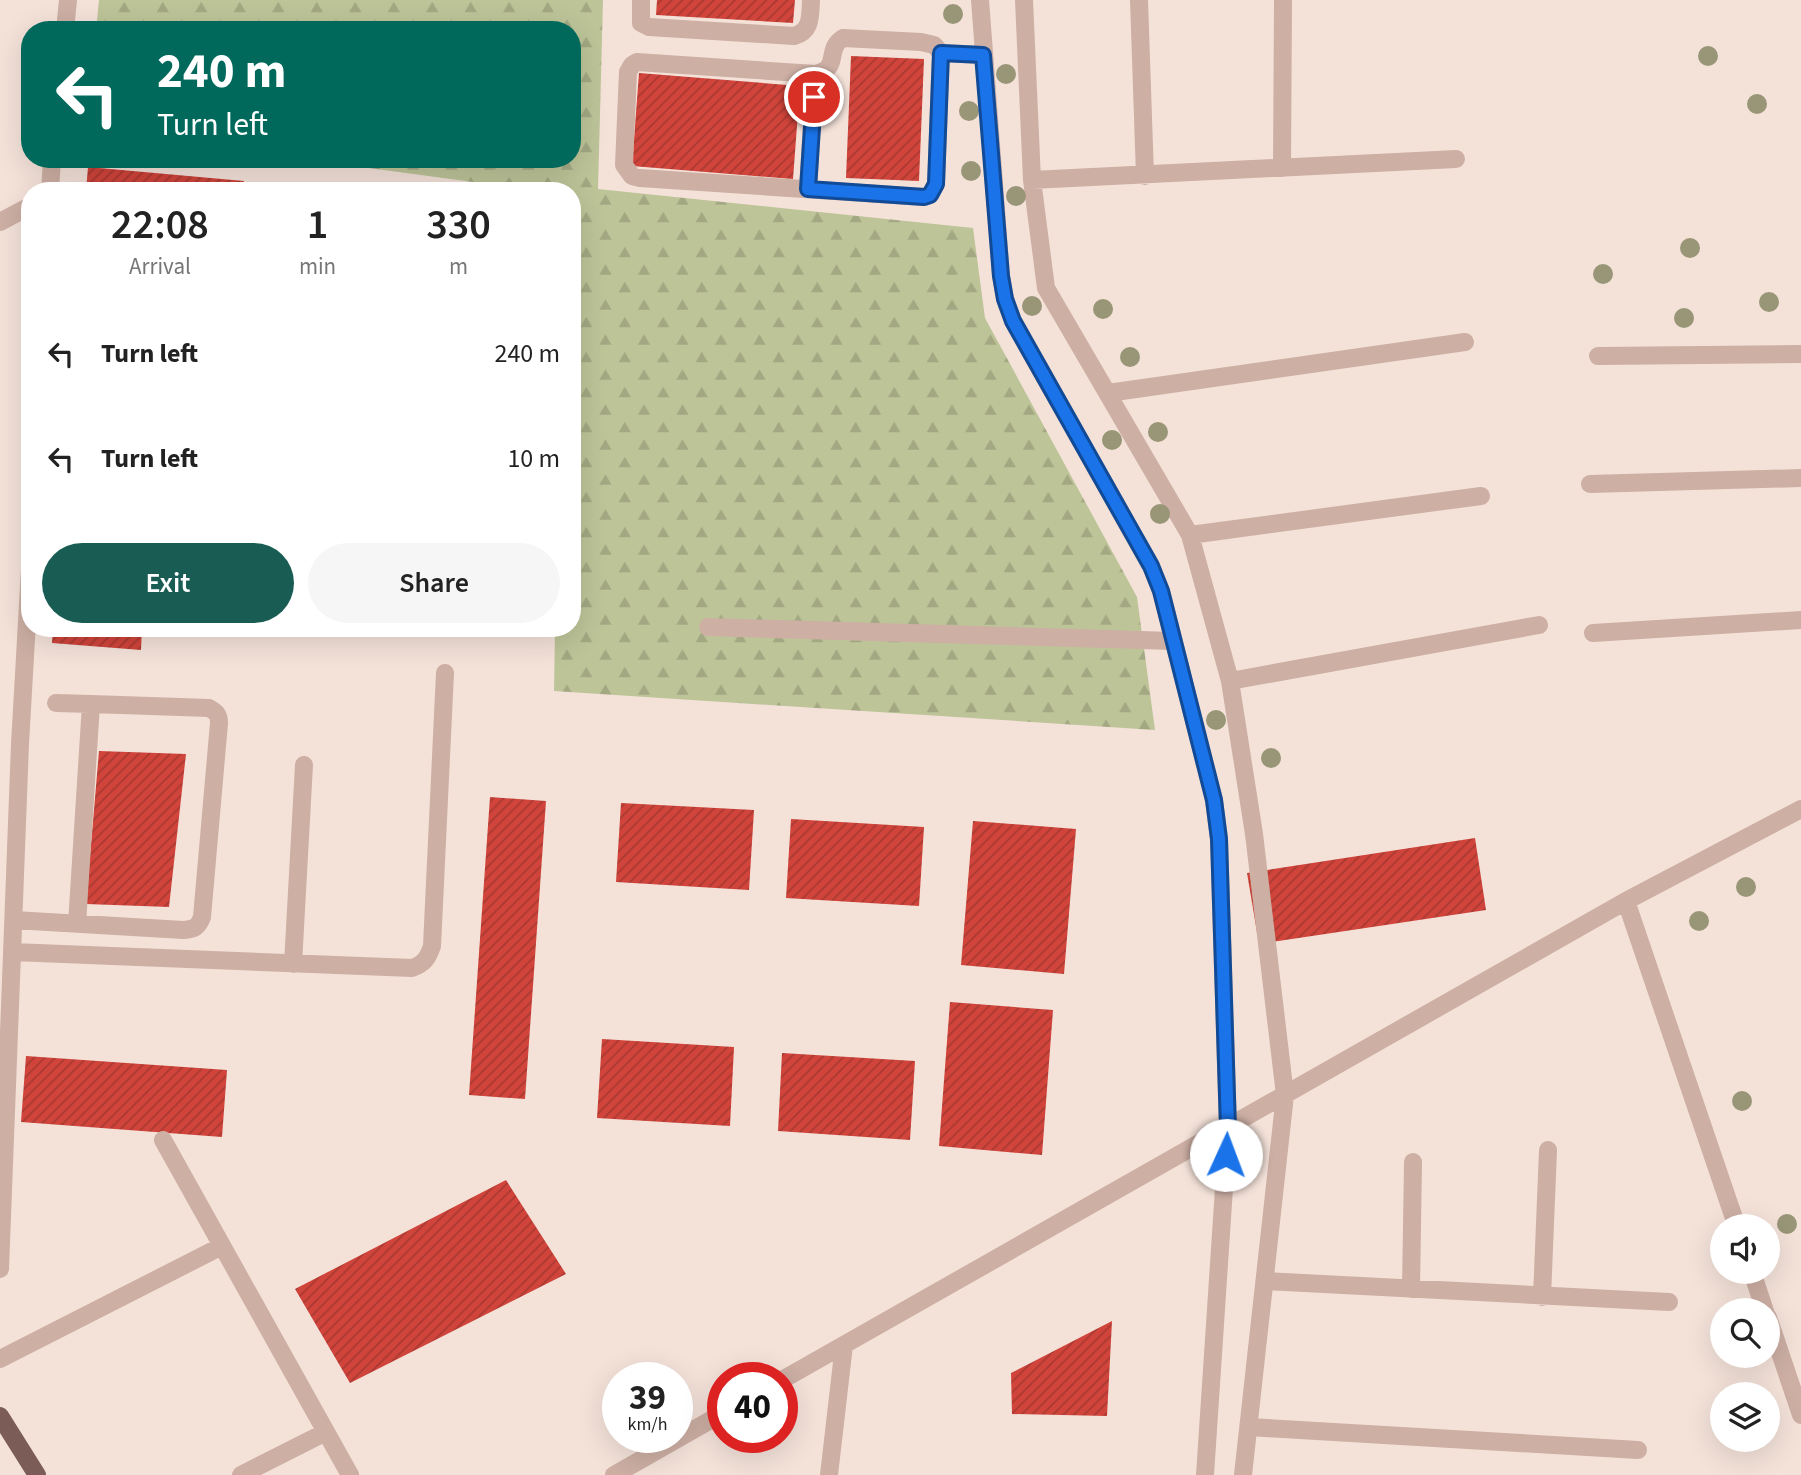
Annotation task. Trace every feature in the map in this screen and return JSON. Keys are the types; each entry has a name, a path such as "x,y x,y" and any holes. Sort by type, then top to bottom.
{"main road":[{"path":"0,1416 37,1475"}],"street":[{"path":"66,21 68,0"},
{"path":"641,0 641,23 649,27 794,36 805,32 808,27 811,0"},
{"path":"980,0 1005,299 1013,321 1151,566 1161,591 1214,800 1219,839 1228,1128 1205,1475"},
{"path":"1024,0 1032,180 1046,288 1190,535 1230,681 1254,834 1285,1095 1243,1475"},
{"path":"1139,0 1145,176"},
{"path":"1282,168 1283,0"},
{"path":"843,38 934,45 941,53 936,184 930,195 924,197 632,176 624,164 628,72 637,62 815,74 826,72 831,65 833,48 843,38"},
{"path":"941,53 983,55"},
{"path":"808,189 815,74"},
{"path":"1032,180 1456,159"},
{"path":"0,222 21,211"},
{"path":"1108,393 1465,342"},
{"path":"1598,356 1801,354"},
{"path":"1590,484 1801,478"},
{"path":"1190,535 1481,496"},
{"path":"1593,633 1801,620"},
{"path":"1230,681 1539,625"},
{"path":"708,627 1173,641"},
{"path":"0,1269 27,637"},
{"path":"13,952 412,968 422,965 432,946 445,673"},
{"path":"14,920 183,930 199,925 219,716 209,708 56,703"},
{"path":"77,923 91,704"},
{"path":"293,964 304,765"},
{"path":"798,1371 1626,901 1801,809"},
{"path":"1626,901 1733,1214"},
{"path":"163,1140 350,1475"},
{"path":"1542,1297 1548,1150"},
{"path":"1411,1289 1413,1162"},
{"path":"0,1359 222,1246"},
{"path":"1265,1281 1670,1302"},
{"path":"829,1475 844,1345"},
{"path":"1780,1353 1801,1415"},
{"path":"614,1475 633,1470 707,1423"},
{"path":"1249,1427 1638,1450"},
{"path":"241,1475 326,1433"}],"green space":[{"path":"99,0 603,0 598,189 973,228 985,318 1137,597 1155,730 554,691 555,637 581,637 581,182 473,182 369,168 581,168 581,21 97,21"}],"building":[{"path":"657,0 795,0 793,23 656,15"},
{"path":"851,56 924,59 919,181 846,178"},
{"path":"639,73 800,86 793,179 632,166"},
{"path":"88,168 244,181 244,182 87,182"},
{"path":"52,637 142,637 141,650 52,643"},
{"path":"99,751 186,754 169,907 86,904"},
{"path":"490,797 546,801 525,1099 469,1095"},
{"path":"621,803 754,810 749,890 616,882"},
{"path":"791,819 924,827 919,906 786,898"},
{"path":"973,821 1076,829 1064,974 961,965"},
{"path":"1475,838 1486,910 1259,944 1247,873"},
{"path":"950,1002 1053,1010 1042,1155 939,1146"},
{"path":"602,1039 734,1047 730,1126 597,1118"},
{"path":"782,1053 915,1061 910,1140 778,1131"},
{"path":"26,1056 227,1070 222,1137 21,1122"},
{"path":"506,1180 566,1274 350,1383 295,1289"},
{"path":"1112,1321 1107,1416 1012,1414 1011,1373"}],"route":[{"path":"814,97 808,189 924,197 935,190 936,184 941,53 983,55 1005,299 1013,321 1151,566 1161,591 1214,800 1220,863 1228,1128 1226,1155"}]}
